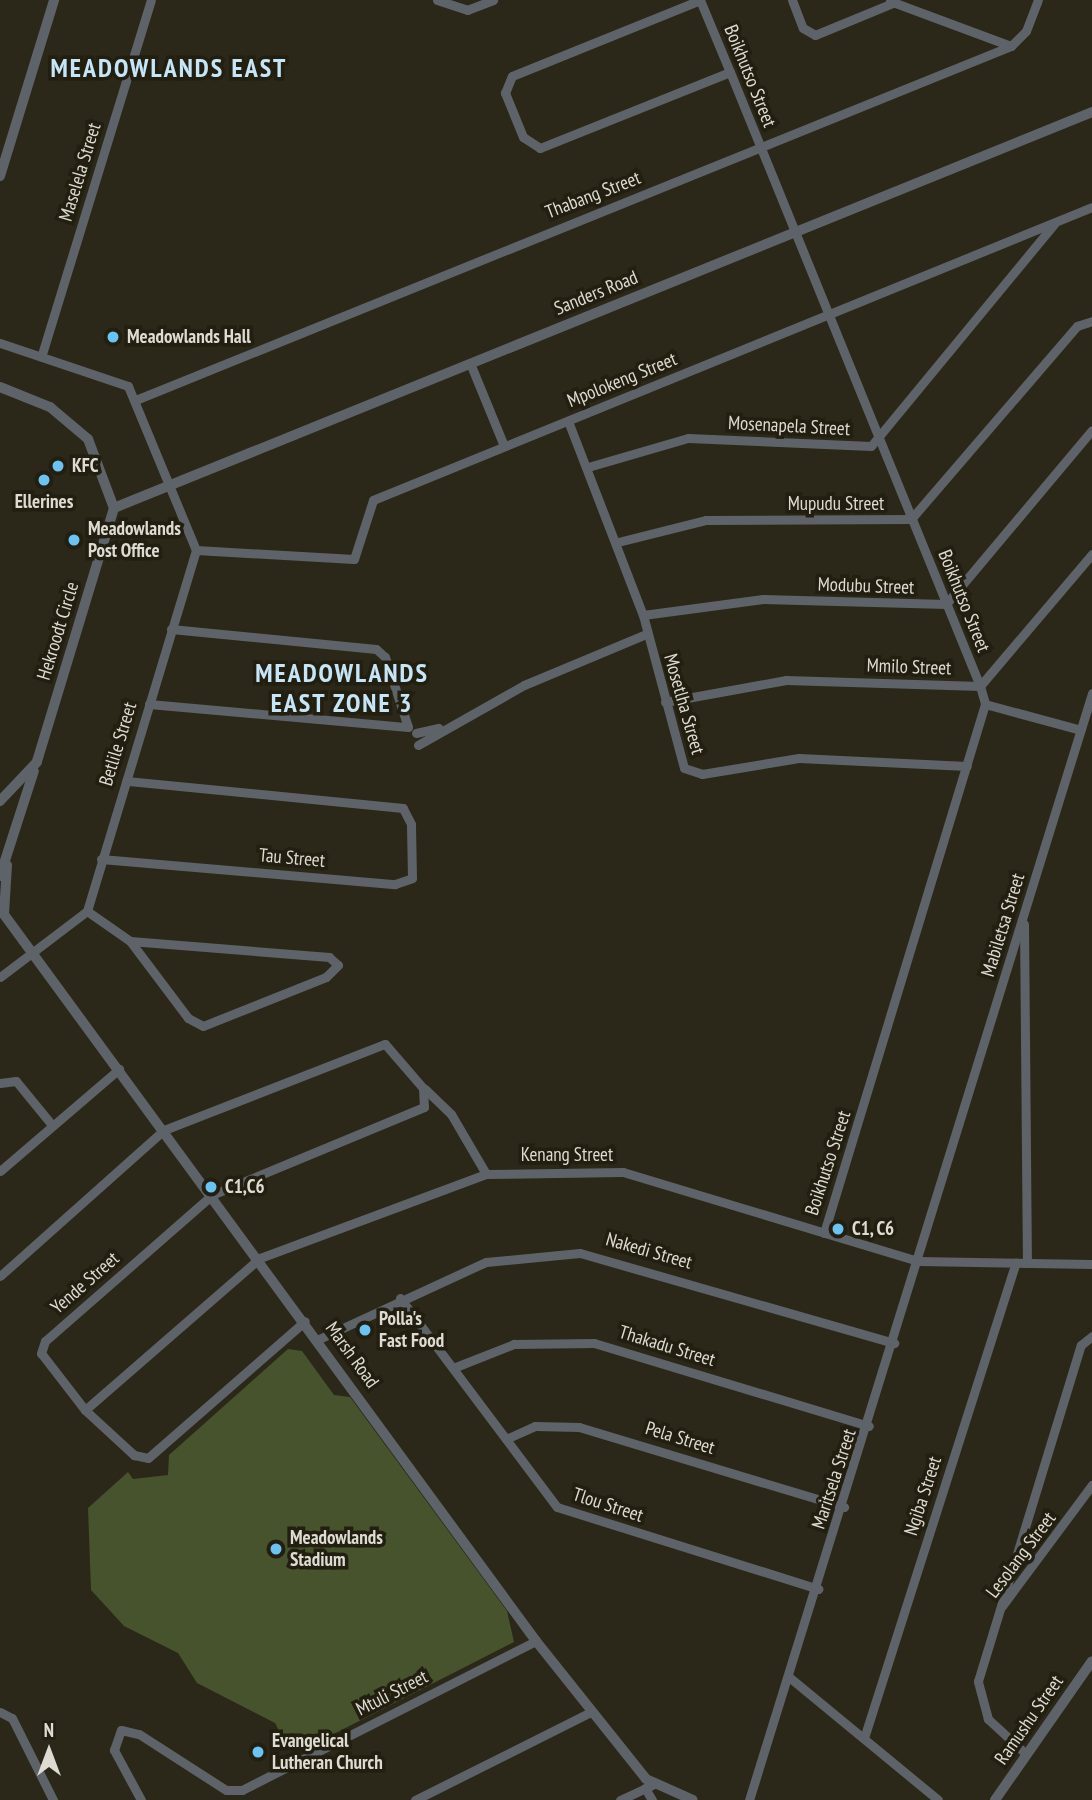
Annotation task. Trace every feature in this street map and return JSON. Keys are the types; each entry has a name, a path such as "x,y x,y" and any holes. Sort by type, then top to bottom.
{"street":[{"path":"0,176 54,0"},
{"name":"Maselela Street","path":"42,355 151,0"},
{"path":"437,0 459,9 493,0"},
{"path":"700,0 512,76 505,87 509,107 527,143 540,148 730,72"},
{"name":"Boikhutso Street","path":"700,0 980,686 985,704 824,1233"},
{"path":"792,0 803,28 815,35 892,1 1011,46 1026,31 1038,0"},
{"name":"Thabang Street","path":"138,400 1011,46"},
{"name":"Sanders Road","path":"114,508 1092,112"},
{"name":"Mpolokeng Street","path":"196,550 354,559 373,500 1092,207"},
{"path":"880,440 1054,223"},
{"name":"Mupudu Street","path":"618,542 706,520 911,519 1077,326 1092,321"},
{"path":"0,342 121,380 138,400 196,550"},
{"path":"470,363 504,446"},
{"path":"0,387 50,407 88,439 114,508"},
{"name":"Mosetlha Street","path":"568,421 618,542 643,615 682,764 697,774 799,758 967,766"},
{"path":"946,604 1092,430"},
{"name":"Mosenapela Street","path":"588,467 688,438 852,447 880,440"},
{"name":"Hekroodt Circle","path":"0,802 37,762 114,508"},
{"name":"Betlile Street","path":"88,911 101,859 196,550"},
{"path":"980,686 1092,554"},
{"name":"Modubu Street","path":"643,615 755,600 946,604"},
{"path":"171,629 376,649 385,657 412,730"},
{"path":"418,745 447,726 646,634"},
{"name":"Mmilo Street","path":"665,702 786,680 980,686"},
{"name":"Mabiletsa Street","path":"948,1167 1092,693"},
{"path":"149,704 412,730 447,726"},
{"path":"985,704 1081,730"},
{"path":"0,876 37,762"},
{"name":"Tau Street","path":"101,859 404,883 412,878 408,812 126,781"},
{"path":"2,911 8,852"},
{"name":"Marsh Road","path":"2,911 260,1258 536,1641 648,1786"},
{"path":"0,977 88,911 130,941 188,1018 203,1026 326,977 337,960 130,941"},
{"path":"1024,918 1027,1264"},
{"path":"1,1275 164,1130 366,1047 388,1045 423,1088 451,1114 486,1174"},
{"path":"0,1171 119,1069"},
{"path":"0,1083 16,1081 52,1125"},
{"path":"212,1195 424,1107 423,1088"},
{"name":"Maritsela Street","path":"749,1800 844,1507 948,1167"},
{"name":"Kenang Street","path":"260,1258 486,1174 608,1169 918,1261 1092,1264"},
{"name":"Yende Street","path":"85,1410 44,1360 43,1343 212,1195"},
{"name":"Nakedi Street","path":"319,1339 400,1298 492,1260 591,1253 894,1343"},
{"path":"260,1258 85,1410 134,1455 152,1457 305,1321"},
{"name":"Ngiba Street","path":"864,1738 1016,1264"},
{"name":"Tlou Street","path":"400,1298 550,1501 564,1510 818,1589"},
{"path":"1001,1607 1081,1345 1092,1336"},
{"name":"Thakadu Street","path":"453,1368 514,1344 594,1343 869,1426"},
{"name":"Pela Street","path":"506,1439 534,1426 579,1427 844,1507"},
{"name":"Lesolang Street","path":"1026,1754 988,1719 977,1695 1001,1607 1092,1485"},
{"name":"Mtuli Street","path":"226,1790 247,1787 536,1641"},
{"name":"Ramushu Street","path":"995,1800 1092,1661"},
{"path":"789,1676 938,1800"},
{"path":"415,1800 591,1712"},
{"path":"0,1713 12,1718 53,1800"},
{"path":"141,1800 114,1750 121,1730 139,1734 226,1790 232,1800"},
{"path":"620,1800 648,1786 693,1800"},
{"path":"648,1786 652,1800"}],"green space":[{"name":"Meadowlands Stadium","path":"288,1349 302,1351 334,1395 350,1397 507,1611 514,1642 318,1742 315,1737 289,1750 275,1723 197,1683 178,1653 124,1626 91,1590 88,1508 128,1472 133,1479 168,1475 169,1455"}],"place":[{"name":"Meadowlands Hall","path":"113,337"},
{"name":"KFC","path":"58,466"},
{"name":"Ellerines","path":"44,480"},
{"name":"Meadowlands Post Office","path":"74,540"},
{"name":"C1,C6","path":"211,1187"},
{"name":"C1, C6","path":"838,1229"},
{"name":"Polla's Fast Food","path":"365,1330"},
{"name":"Meadowlands Stadium","path":"276,1549"},
{"name":"Evangelical Lutheran Church","path":"258,1752"}],"district":[{"name":"MEADOWLANDS EAST","path":"169,68"},
{"name":"MEADOWLANDS EAST ZONE 3","path":"342,688"}]}
